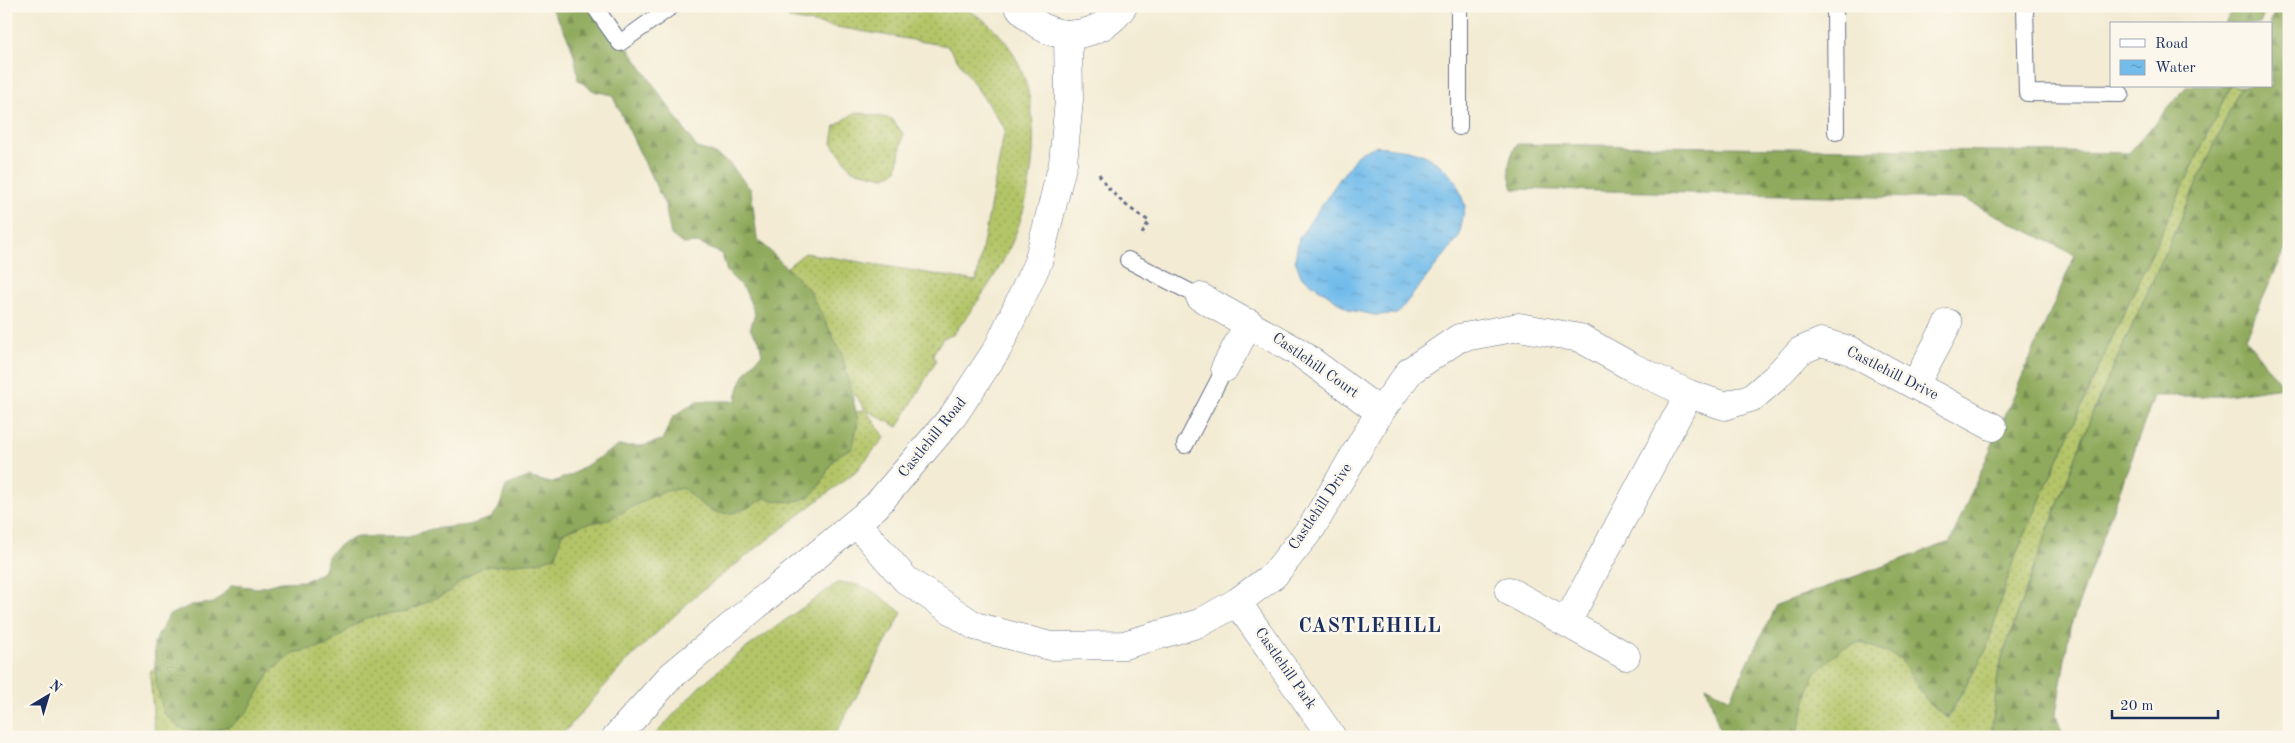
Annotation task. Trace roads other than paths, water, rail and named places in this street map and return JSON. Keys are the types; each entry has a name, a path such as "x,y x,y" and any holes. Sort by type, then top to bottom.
{"street":[{"path":"1018,6 1032,21 1049,30 1068,34 1087,32 1104,25 1123,6"},
{"name":"Castlehill Road","path":"616,737 670,677 764,597 857,524 876,506 953,416 998,348 1038,262 1063,163 1068,100 1068,34"},
{"name":"Castlehill Court","path":"1200,297 1300,353 1380,412"},
{"path":"1226,368 1249,323"},
{"path":"1915,385 1948,323"},
{"name":"Castlehill Drive","path":"857,524 906,580 975,626 1050,646 1124,645 1200,623 1237,602 1274,574 1312,527 1380,412 1410,371 1458,338 1519,327 1580,338 1630,366 1689,394 1725,406 1753,397 1775,378 1800,351 1821,342 1849,350 1993,427"},
{"path":"1567,622 1689,394"},
{"path":"1509,591 1626,656"},
{"name":"Castlehill Park","path":"1237,602 1332,737"}],"lane":[{"path":"594,6 620,43 672,6"},
{"path":"1459,6 1459,127"},
{"path":"1835,6 1836,132"},
{"path":"2025,6 2027,93 2121,94"},
{"path":"1128,260 1200,297"},
{"path":"1185,445 1226,368"}],"water":[{"path":"1376,146 1408,150 1424,155 1440,165 1456,181 1465,206 1459,237 1397,314 1375,315 1350,310 1301,276 1295,260 1299,238 1339,180 1358,154"}],"district":[{"name":"CASTLEHILL","path":"1370,627"}]}
